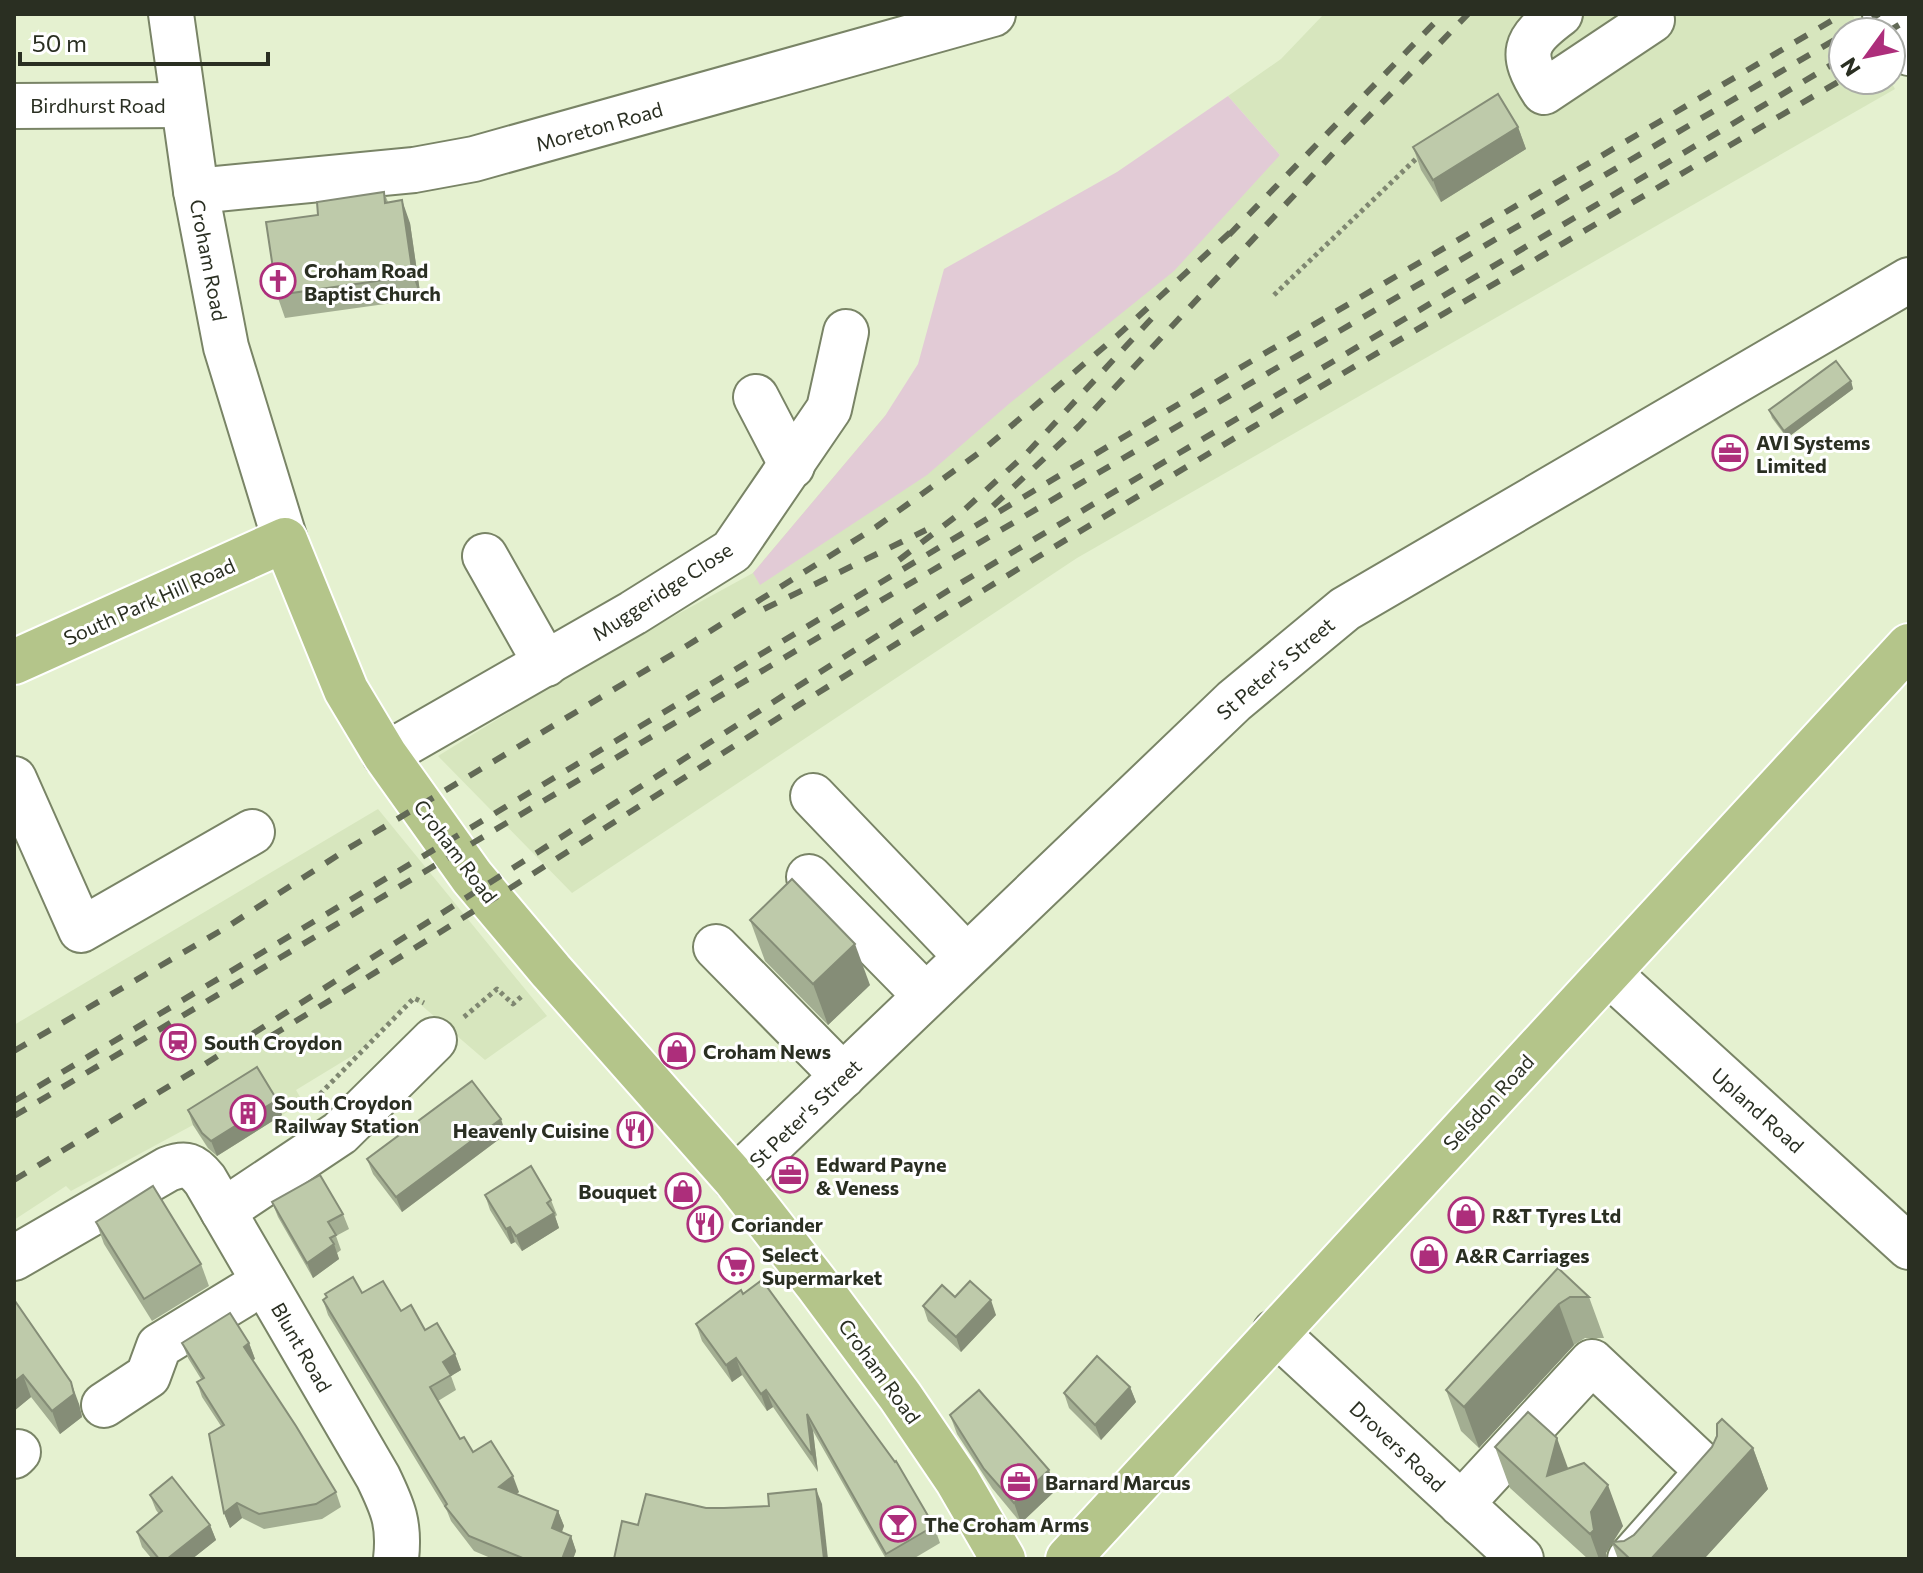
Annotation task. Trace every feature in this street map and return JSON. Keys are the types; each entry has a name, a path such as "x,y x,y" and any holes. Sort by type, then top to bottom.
{"main road":[{"name":"South Park Hill Road","path":"14,662 285,540"},
{"name":"Croham Road","path":"285,540 346,690 385,755 472,877 735,1179 900,1396 964,1492 1003,1559"},
{"name":"Selsdon Road","path":"1068,1559 1909,646"}],"street":[{"name":"Croham Road","path":"171,14 196,191 226,347 285,540"},
{"name":"Moreton Road","path":"196,191 414,170 474,159 993,14"},
{"path":"1560,14 1535,34 1527,52 1528,66 1544,92 1652,20"},
{"path":"1885,14 1909,53"},
{"name":"Birdhurst Road","path":"14,106 183,105"},
{"name":"St Peter's Street","path":"735,1179 1234,701 1345,609 1909,280"},
{"name":"Muggeridge Close","path":"385,755 546,664 732,551 829,409 846,332"},
{"path":"756,397 792,466"},
{"path":"485,556 546,664"},
{"path":"14,779 81,930 252,832"},
{"path":"813,796 966,956"},
{"path":"809,877 925,995"},
{"path":"716,947 843,1076"},
{"name":"Upland Road","path":"1608,973 1909,1247"},
{"path":"223,1211 340,1133 443,1024"},
{"name":"Blunt Road","path":"14,1258 168,1169 181,1164 194,1167 223,1211 378,1477 394,1511 399,1534 396,1559"},
{"path":"104,1405 148,1376 159,1346 264,1282"},
{"name":"Drovers Road","path":"1275,1332 1521,1559"},
{"path":"1461,1504 1592,1362 1708,1471 1630,1559"}],"path":[{"path":"1274,295 1423,153"},
{"path":"317,1098 414,998 443,1024 497,989 513,1004 532,988"}],"shaded area":[{"path":"1324,14 1852,14 1827,16 1827,96 1883,96 1077,558 572,893 438,756 590,662 753,573 885,416 1280,155 1228,96 1281,59"},
{"path":"1228,96 1280,155 1174,271 1010,403 927,475 760,585 753,573 885,416 918,364 944,269 1117,172"},
{"path":"378,809 547,1016 485,1060 413,998 360,1051 296,1090 303,1102 214,1158 193,1125 71,1191 66,1186 14,1220 14,1025"}],"building":[{"path":"1498,94 1518,127 1433,180 1413,147"},
{"path":"384,192 385,203 402,200 413,276 277,295 266,222 318,215 317,202"},
{"path":"1836,361 1851,381 1784,431 1769,410"},
{"path":"792,879 855,944 813,984 750,920"},
{"path":"257,1067 277,1100 211,1141 202,1133 188,1110"},
{"path":"472,1081 501,1119 396,1197 367,1159"},
{"path":"531,1166 551,1200 547,1203 554,1213 516,1236 510,1227 506,1229 485,1195"},
{"path":"320,1175 343,1214 328,1222 336,1235 330,1238 334,1244 307,1263 272,1202"},
{"path":"153,1186 201,1264 144,1299 96,1222"},
{"path":"1558,1268 1589,1297 1570,1297 1559,1304 1464,1407 1446,1390"},
{"path":"353,1277 362,1293 383,1281 401,1311 411,1305 425,1330 437,1323 455,1354 443,1362 451,1375 430,1387 460,1439 464,1437 473,1452 491,1441 513,1476 499,1487 558,1511 552,1528 571,1536 562,1559 525,1559 469,1536 445,1506 447,1504 323,1300 327,1297 325,1294"},
{"path":"762,1280 896,1461 934,1526 886,1554 807,1414 812,1455 766,1390 761,1394 736,1358 726,1365 696,1324 741,1290 743,1294"},
{"path":"970,1281 991,1300 956,1337 923,1306 942,1285 955,1297"},
{"path":"15,1301 71,1382 74,1394 52,1411 23,1375 14,1382"},
{"path":"230,1313 249,1343 244,1347 336,1492 316,1504 259,1514 237,1503 224,1513 209,1434 224,1425 197,1382 204,1378 182,1343"},
{"path":"1097,1356 1130,1387 1095,1425 1064,1393"},
{"path":"979,1390 1049,1470 1014,1503 984,1469 950,1415"},
{"path":"1528,1412 1557,1438 1547,1476 1584,1463 1608,1485 1591,1512 1594,1530 1590,1534 1495,1447"},
{"path":"1722,1419 1753,1448 1651,1559 1630,1559 1612,1542 1624,1541 1634,1535 1712,1447 1717,1436 1717,1424"},
{"path":"172,1477 210,1525 167,1559 159,1559 137,1532 162,1511 150,1495"},
{"path":"816,1489 824,1559 614,1559 622,1521 638,1525 646,1494 706,1508 724,1508 769,1506 768,1494"}],"railway":[{"path":"1229,235 1443,14"},
{"path":"993,506 1079,426 1339,147 1468,14"},
{"path":"14,1101 1204,389 1843,14"},
{"path":"14,1116 819,637 1827,44"},
{"path":"14,1180 199,1068 949,590 1827,68"},
{"path":"271,1036 1070,537 1827,88"},
{"path":"14,1051 227,927 349,848 688,645 876,527 983,450 1118,335 1236,227"},
{"path":"899,560 963,511 1027,453 1153,317"},
{"path":"764,609 926,530"}],"place":[{"name":"Croham Road Baptist Church","path":"278,281"},
{"name":"AVI Systems Limited","path":"1730,453"},
{"name":"South Croydon","path":"178,1042"},
{"name":"Croham News","path":"677,1051"},
{"name":"South Croydon Railway Station","path":"248,1113"},
{"name":"Heavenly Cuisine","path":"635,1130"},
{"name":"Edward Payne & Veness","path":"790,1175"},
{"name":"Bouquet","path":"683,1191"},
{"name":"R&T Tyres Ltd","path":"1466,1215"},
{"name":"Coriander","path":"705,1224"},
{"name":"A&R Carriages","path":"1429,1255"},
{"name":"Select Supermarket","path":"736,1266"},
{"name":"Barnard Marcus","path":"1019,1482"},
{"name":"The Croham Arms","path":"898,1524"}]}
